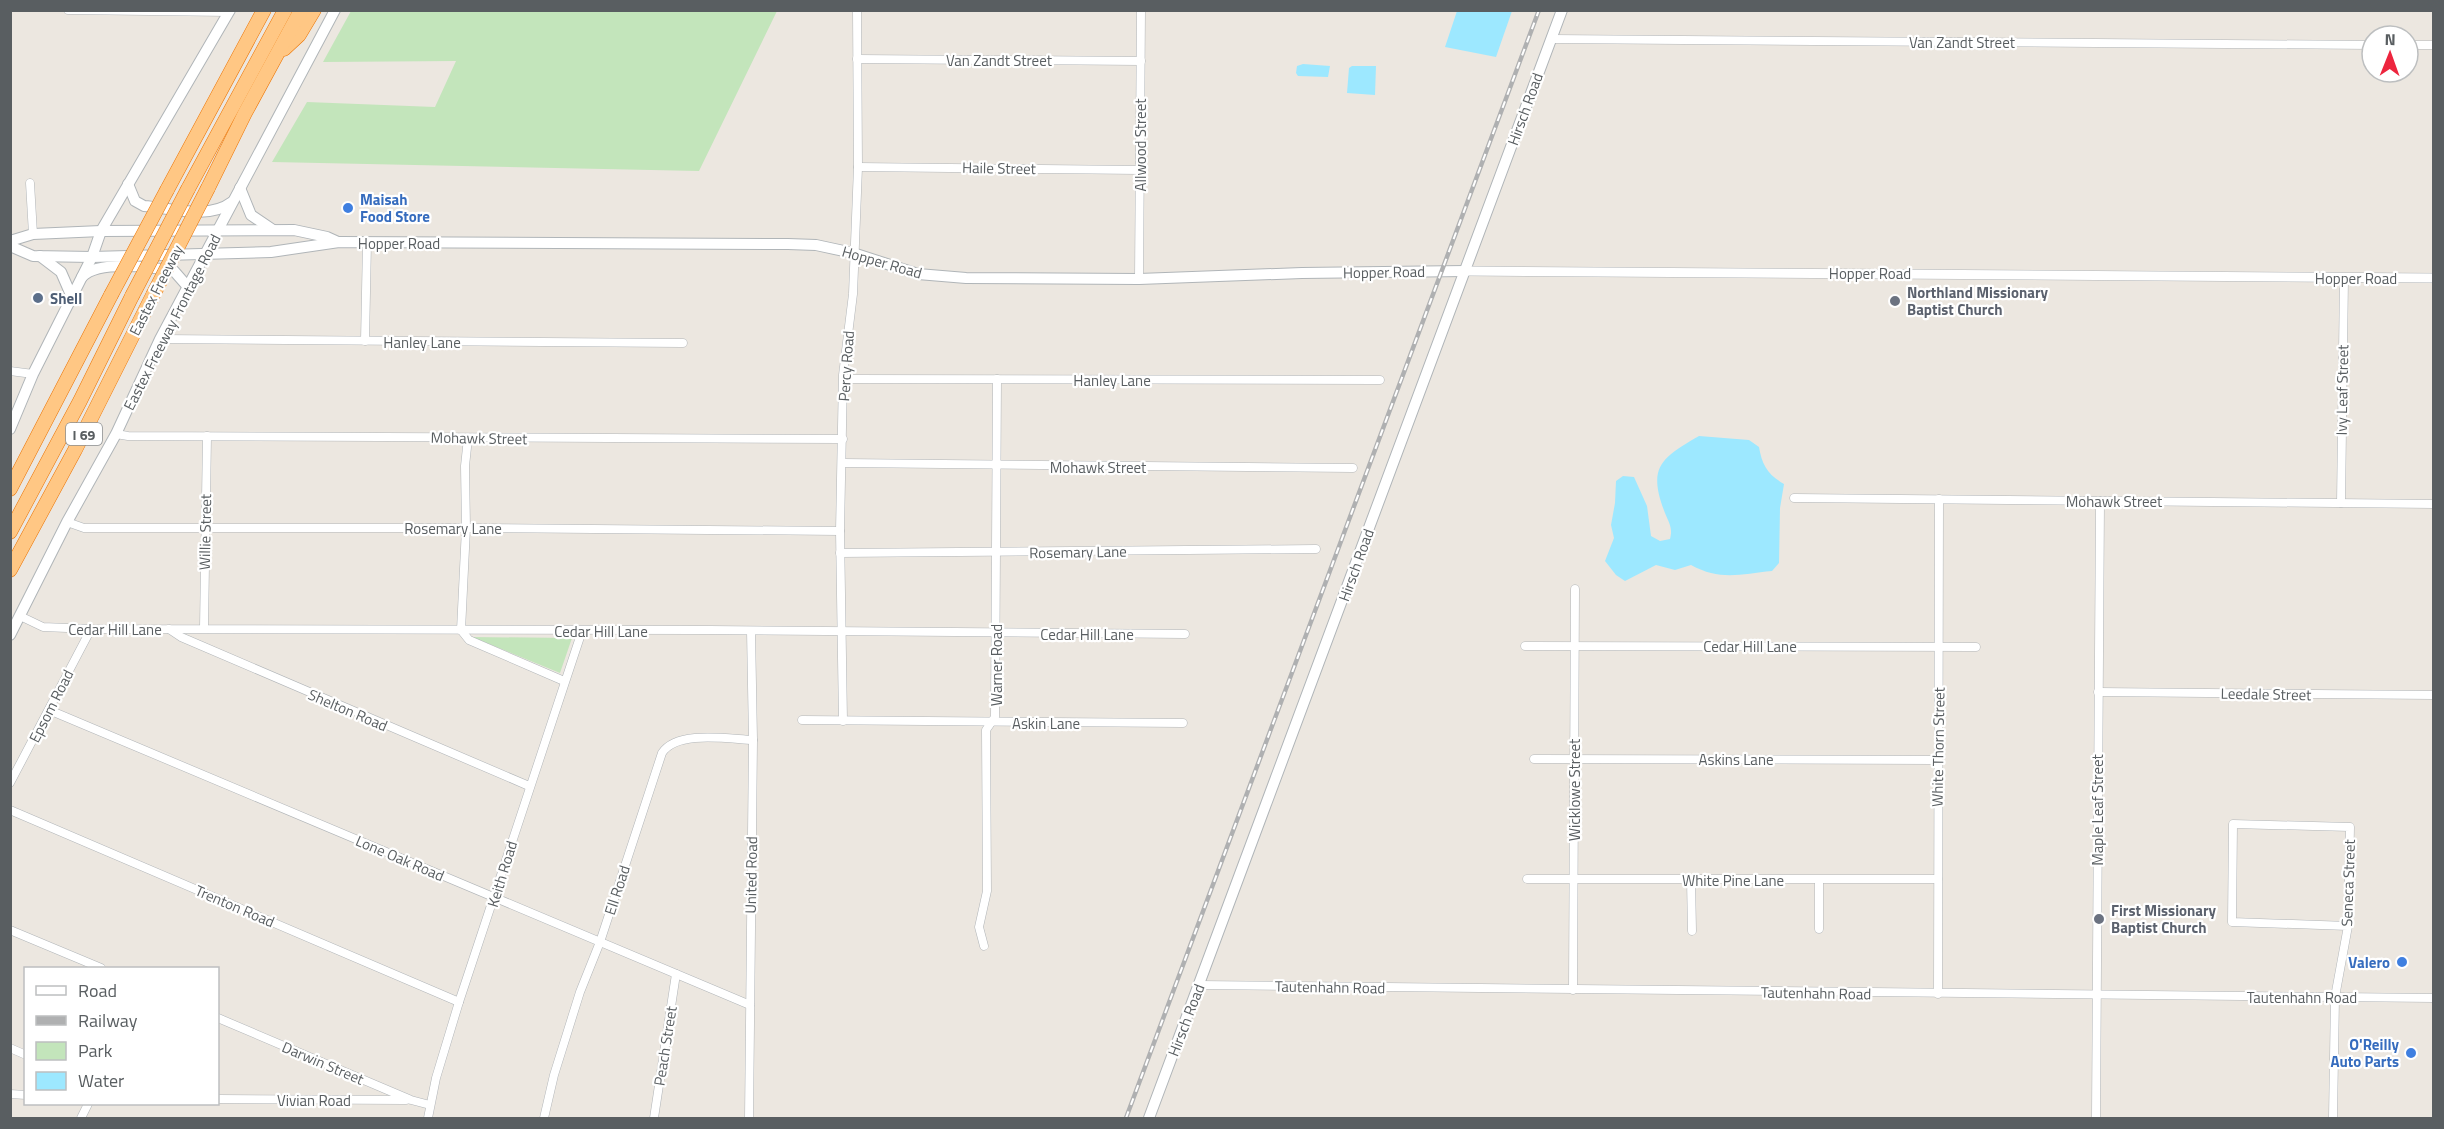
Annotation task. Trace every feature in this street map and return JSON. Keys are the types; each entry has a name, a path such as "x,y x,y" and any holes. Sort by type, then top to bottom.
{"highway":[{"path":"222,91 258,10"},
{"name":"I 69","path":"10,489 264,10"},
{"name":"I 69","path":"10,532 188,189 285,10"},
{"name":"Eastex Freeway","path":"10,570 75,450 301,10"},
{"path":"274,59 299,35 314,10"}],"main road":[{"name":"Eastex Freeway Frontage Road","path":"10,635 67,522 116,434 160,339 335,10"},
{"name":"Hirsch Road","path":"1149,1119 1562,10"},
{"path":"10,429 33,374 92,257 101,231 229,11"},
{"path":"128,184 135,201 144,206 210,212 224,208 233,201"},
{"path":"240,188 251,215 273,230"},
{"name":"Hopper Road","path":"10,241 33,234 101,231 273,230 299,231 339,242"},
{"name":"Hopper Road","path":"10,246 33,256 92,257 271,252 339,242 788,244 816,245 853,253 901,270 941,277 1139,279 1302,273 1466,271"},
{"path":"40,256 62,272 71,295"},
{"path":"78,282 86,273 98,268 148,267 174,271 188,287"}],"street":[{"path":"68,10 229,11"},
{"name":"Percy Road","path":"843,721 840,531 843,379 853,294 858,167 857,10"},
{"name":"Allwood Street","path":"1139,279 1141,10"},
{"name":"Van Zandt Street","path":"1551,39 2360,45"},
{"name":"Van Zandt Street","path":"857,59 1141,61"},
{"name":"Haile Street","path":"858,167 1140,170"},
{"path":"30,183 33,234"},
{"path":"364,341 367,243"},
{"name":"Hopper Road","path":"1466,271 2433,278"},
{"name":"Ivy Leaf Street","path":"2341,503 2344,278"},
{"name":"Hanley Lane","path":"160,339 683,343"},
{"path":"10,371 33,374"},
{"name":"Hanley Lane","path":"843,379 1380,380"},
{"name":"Warner Road","path":"984,946 979,927 987,891 986,730 995,717 997,379"},
{"name":"Mohawk Street","path":"116,434 128,436 843,439"},
{"name":"Willie Street","path":"204,628 207,436"},
{"path":"468,438 465,466 466,528 461,630 469,640 564,681"},
{"name":"Mohawk Street","path":"843,463 1353,468"},
{"name":"Mohawk Street","path":"1794,498 2433,504"},
{"name":"White Thorn Street","path":"1938,994 1939,499"},
{"name":"Maple Leaf Street","path":"2096,1119 2100,501"},
{"name":"Rosemary Lane","path":"67,522 84,528 840,531"},
{"name":"Rosemary Lane","path":"840,553 1316,549"},
{"name":"Wicklowe Street","path":"1573,990 1575,589"},
{"name":"Cedar Hill Lane","path":"20,616 43,627 91,629 1185,634"},
{"name":"Epsom Road","path":"10,783 91,629"},
{"name":"Shelton Road","path":"169,629 182,638 529,786"},
{"name":"Keith Road","path":"428,1119 436,1078 459,1002 582,631"},
{"name":"United Road","path":"749,1119 753,740 751,632"},
{"name":"Cedar Hill Lane","path":"1525,646 1976,647"},
{"name":"Leedale Street","path":"2098,692 2433,695"},
{"name":"Lone Oak Road","path":"49,710 750,1005"},
{"name":"Askin Lane","path":"802,720 1183,723"},
{"name":"Ell Road","path":"544,1119 554,1075 580,992 600,942 657,766 665,748 684,739 753,740"},
{"name":"Askins Lane","path":"1534,759 1937,760"},
{"name":"Trenton Road","path":"10,810 459,1002"},
{"name":"Seneca Street","path":"2333,1119 2335,998 2348,927 2350,827 2232,824 2232,922 2348,927"},
{"name":"White Pine Lane","path":"1527,879 1938,879"},
{"path":"1691,880 1692,931"},
{"path":"1819,880 1819,929"},
{"path":"10,930 96,967"},
{"name":"Peach Street","path":"654,1119 676,974"},
{"name":"Tautenhahn Road","path":"1199,985 2433,998"},
{"name":"Darwin Street","path":"219,1018 411,1100 430,1105"},
{"path":"10,1048 24,1054"},
{"name":"Vivian Road","path":"219,1099 411,1100"},
{"path":"81,1119 88,1105"}],"green space":[{"path":"351,11 777,11 699,171 272,162 307,102 435,107 456,61 323,62"},
{"path":"472,637 572,638 560,673"}],"water":[{"path":"1457,11 1512,11 1496,57 1445,47"},
{"path":"1303,64 1330,66 1328,77 1298,76 1297,66"},
{"path":"1376,66 1375,95 1347,93 1349,68"},
{"path":"1699,436 1749,440 1759,447 1764,464 1770,473 1784,484 1780,508 1779,563 1772,571 1740,575 1721,575 1691,565 1675,570 1656,565 1625,581 1616,575 1605,561 1614,538 1611,525 1616,481 1623,476 1634,477 1647,506 1651,536 1660,541 1670,539 1671,529 1657,485 1658,474 1667,458"}],"railway":[{"path":"1126,1118 1539,10"}],"place":[{"name":"Maisah Food Store","path":"348,208"},
{"name":"Shell","path":"38,298"},
{"name":"Northland Missionary Baptist Church","path":"1895,301"},
{"name":"First Missionary Baptist Church","path":"2099,919"},
{"name":"Valero","path":"2402,962"},
{"name":"O'Reilly Auto Parts","path":"2411,1053"}]}
